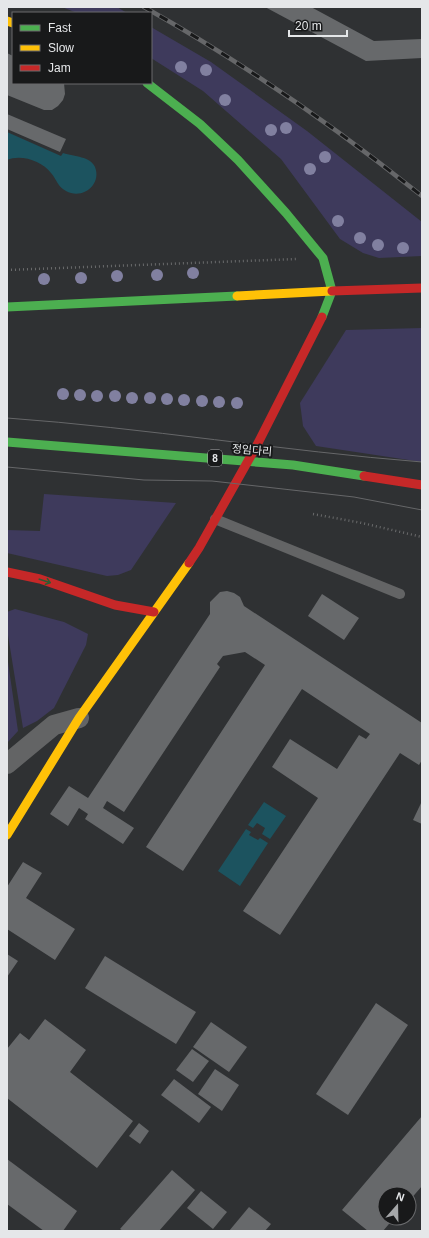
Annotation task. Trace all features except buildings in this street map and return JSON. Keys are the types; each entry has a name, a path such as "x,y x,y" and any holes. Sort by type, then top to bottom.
{"main road":[{"path":"7,835 78,718 199,548 257,445 322,317 332,291 323,258 238,160 200,124 148,84"},
{"path":"7,307 422,288"},
{"name":"정임다리","path":"7,442 293,465 422,485"},
{"path":"7,572 40,579 115,605 154,612"}],"street":[{"path":"7,764 54,725 78,718"}],"lane":[{"path":"215,519 400,594"}],"path":[{"path":"7,270 323,258"},
{"path":"313,514 362,523 422,537"}],"shaded area":[{"path":"62,7 117,7 125,12 74,12"},
{"path":"152,28 211,62 307,131 422,222 422,256 379,258 363,253 340,239 281,159 203,91 152,59"},
{"path":"422,328 422,462 316,446 303,426 300,403 346,330"},
{"path":"44,494 176,503 131,570 118,575 107,576 7,553 7,530 40,531"},
{"path":"15,609 64,622 88,634 86,645 54,708 37,721 23,728 7,629 7,612"},
{"path":"7,655 18,731 7,743"}],"water":[{"path":"7,132 61,156 63,153 82,157 90,161 95,167 96,180 89,189 84,192 78,194 72,193 61,187 47,169 37,162 25,158 13,158 7,160"},
{"path":"264,802 286,816 270,839 262,834 265,828 257,823 253,828 248,825"},
{"path":"246,829 251,832 249,835 258,840 260,838 268,843 240,886 218,871"}],"tram line":[{"path":"7,418 59,422 318,452 422,462"},
{"path":"7,467 144,480 212,481 354,497 422,510"}],"railway":[{"path":"144,7 216,50 287,96 389,170 422,196"}],"traffic: fast":[{"path":"148,84 200,124 238,160 286,213 323,258 332,291 322,317"},
{"path":"7,307 237,296"},
{"path":"7,442 293,465 364,476"}],"traffic: slow":[{"path":"7,21 12,23"},
{"path":"237,296 332,291"},
{"path":"7,835 79,718 189,563"}],"traffic: jam":[{"path":"332,291 422,288"},
{"path":"189,563 257,445 322,317"},
{"path":"364,476 422,485"},
{"path":"7,572 40,579 115,605 154,612"}]}
